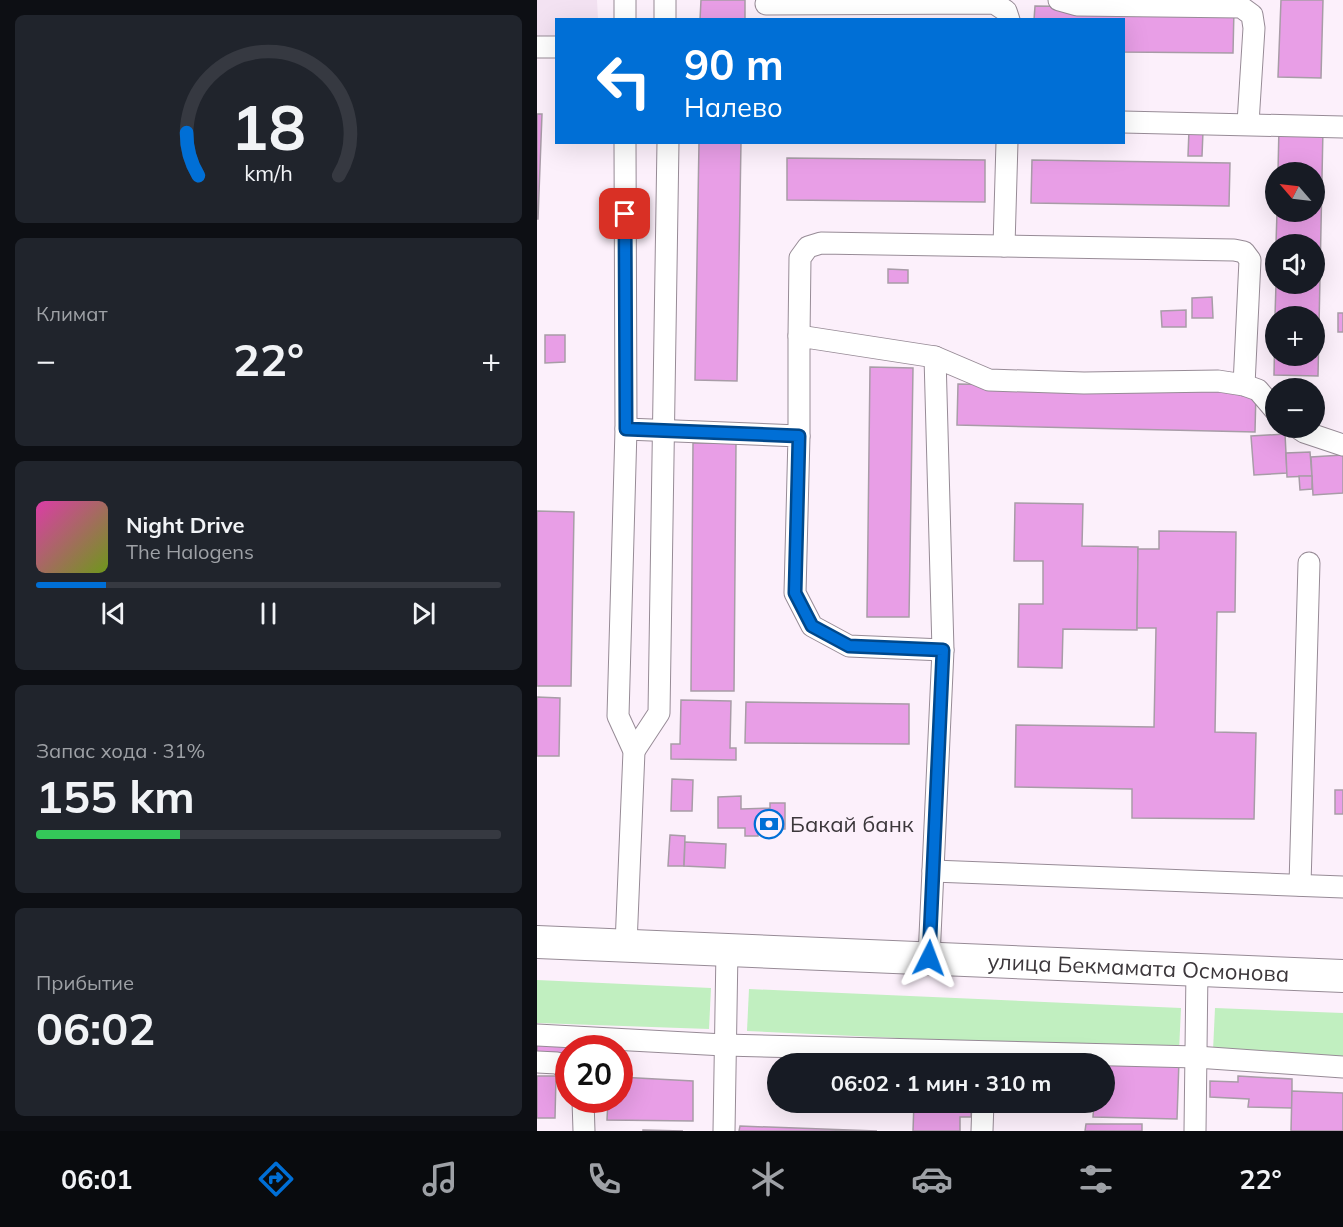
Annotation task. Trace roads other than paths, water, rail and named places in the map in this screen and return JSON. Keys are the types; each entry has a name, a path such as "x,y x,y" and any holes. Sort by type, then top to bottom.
{"highway":[{"name":"улица Бекмамата Осмонова","path":"537,942 1343,976"}],"street":[{"path":"625,0 625,18"},
{"path":"665,0 665,18"},
{"path":"1059,0 1077,5 1241,8 1246,11 1252,15 1254,28 1248,123"},
{"path":"766,8 994,3 1006,11 1008,18"},
{"path":"537,47 555,47"},
{"path":"1125,122 1248,123 1343,127"},
{"path":"625,144 626,429 618,716 634,751 626,945"},
{"path":"634,751 659,713 668,144"},
{"path":"1004,246 1007,144"},
{"path":"943,650 849,646 812,626 795,593 800,258 808,247 821,243 1234,250 1243,252 1250,260 1244,385"},
{"path":"799,336 936,357 989,380 1084,383 1218,381 1244,385 1258,390 1265,398"},
{"path":"929,958 943,650 936,357"},
{"path":"626,429 799,436"},
{"path":"1322,438 1343,445"},
{"path":"1301,885 1309,563"},
{"path":"933,871 1343,886"},
{"path":"724,1131 727,950"},
{"path":"1195,1131 1197,969"},
{"path":"537,1035 898,1053"},
{"path":"1115,1057 1196,1057 1343,1067"},
{"path":"537,1062 555,1063"},
{"path":"583,1113 584,1131"},
{"path":"982,1131 983,1113"}],"place":[{"name":"Бакай банк","path":"769,824"}]}
